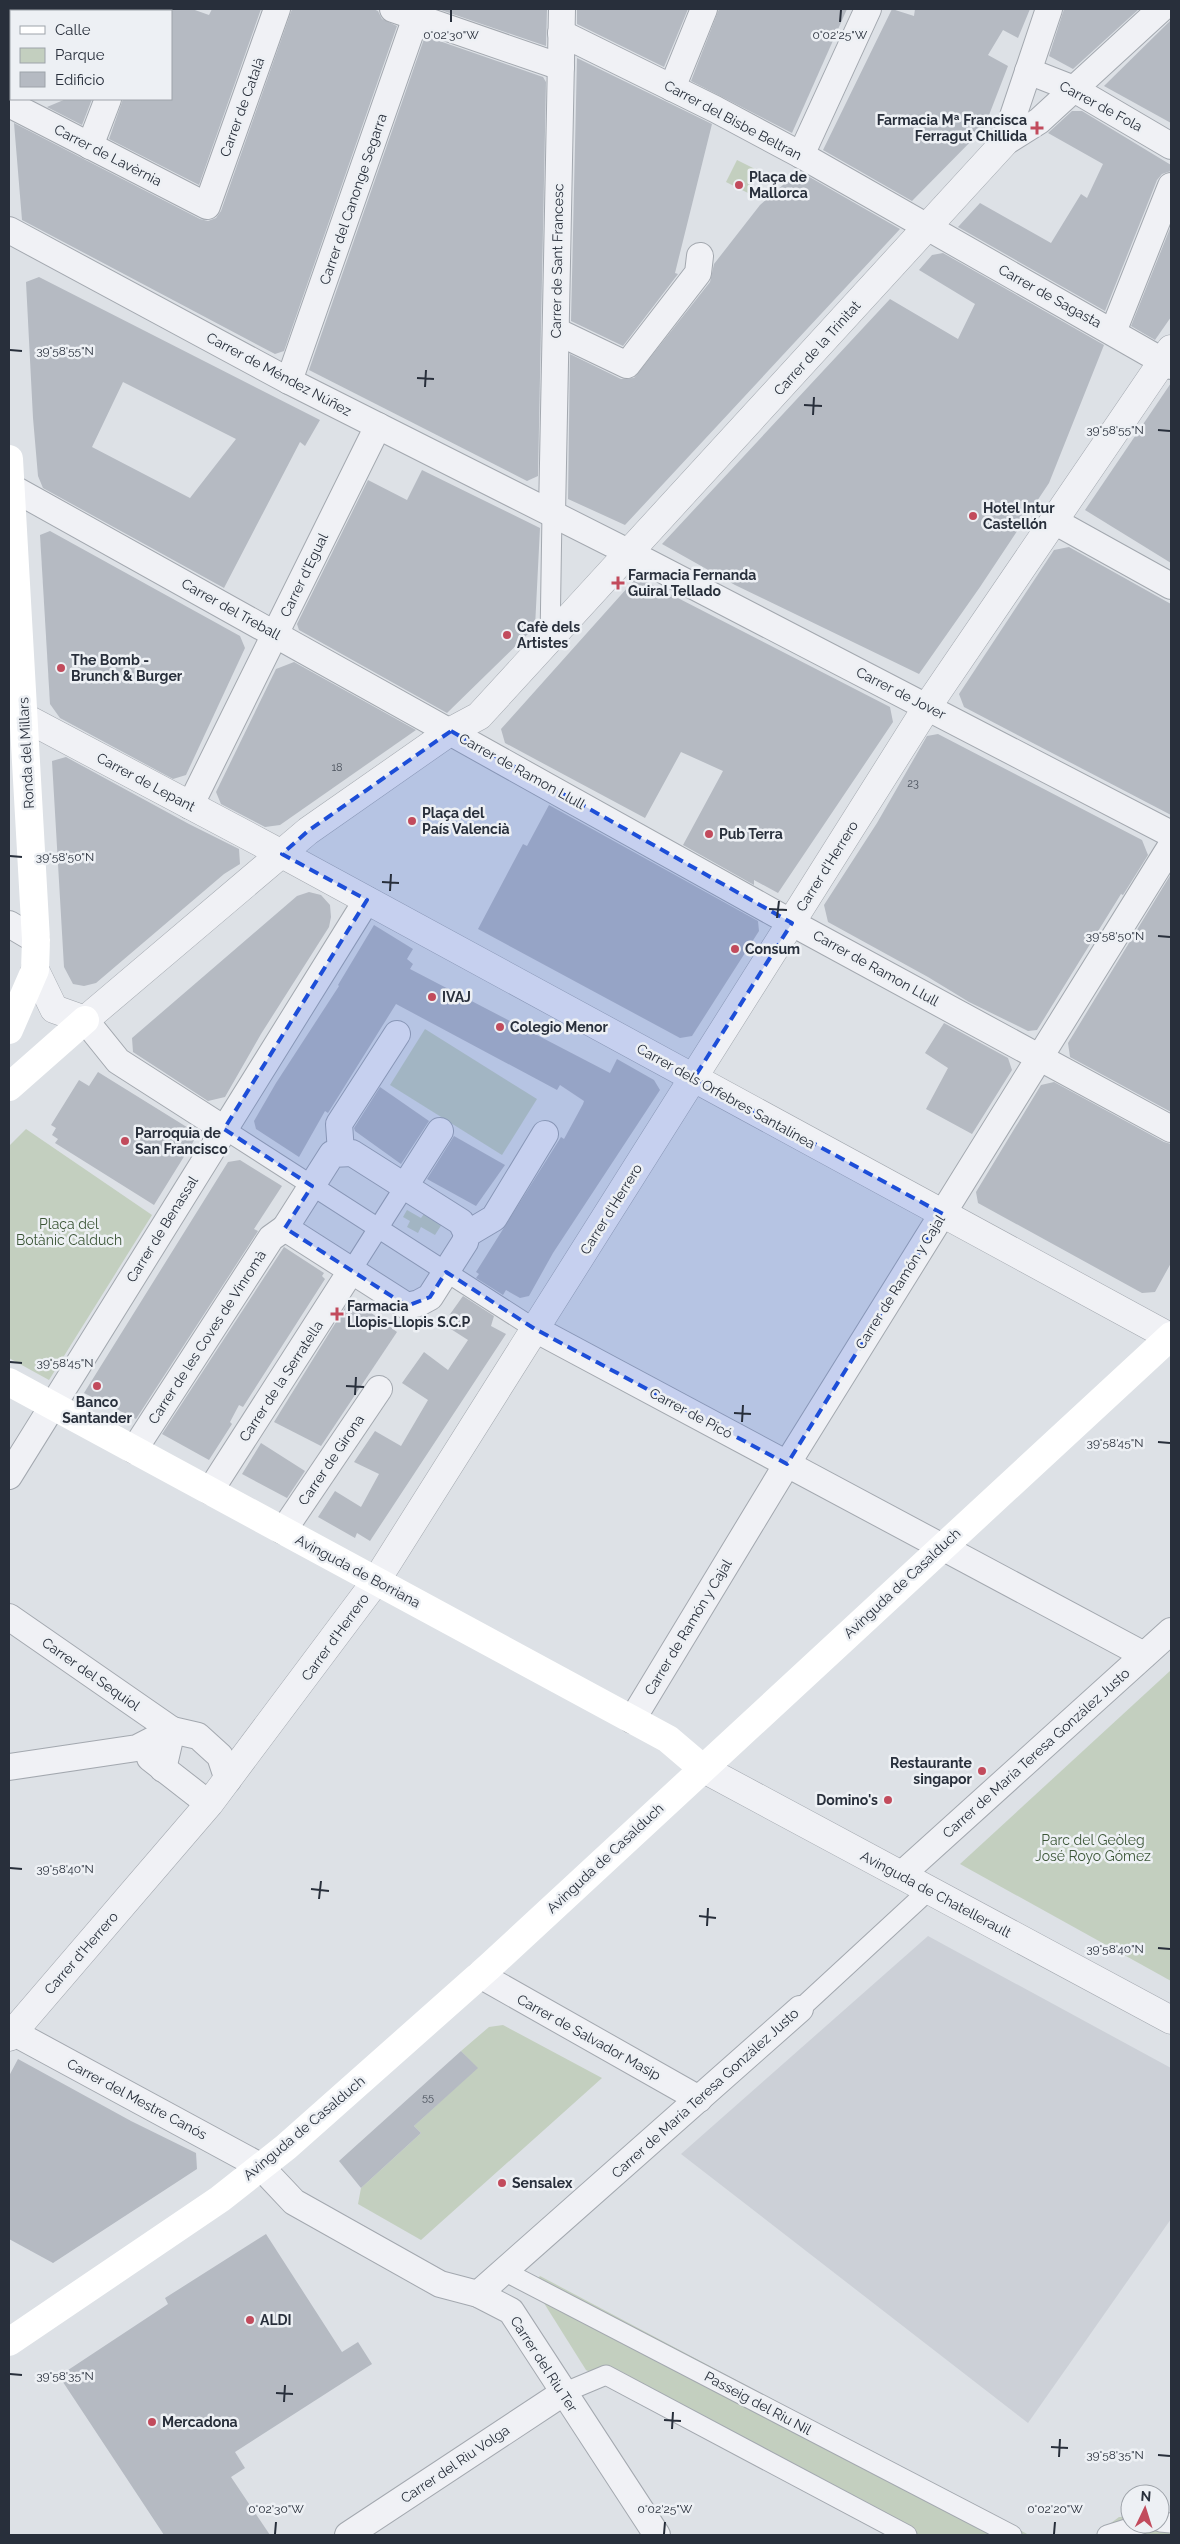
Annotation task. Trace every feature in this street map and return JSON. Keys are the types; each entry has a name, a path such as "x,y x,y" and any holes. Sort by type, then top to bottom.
{"main road":[{"name":"Ronda del Millars","path":"9,459 16,714 36,940 35,970"},
{"path":"9,1030 35,970"},
{"path":"9,1087 85,1020"},
{"name":"Avinguda de Casalduch","path":"9,2342 220,2199 286,2147 480,1975 941,1546 1171,1337"},
{"name":"Avinguda de Borriana","path":"9,1382 668,1739 702,1768"}],"street":[{"name":"Carrer de Català","path":"206,206 278,9"},
{"path":"672,88 704,9"},
{"path":"801,155 868,9"},
{"name":"Carrer de la Trinitat","path":"1004,143 1049,9"},
{"name":"Carrer de la Trinitat","path":"451,731 479,716 1004,143 1039,121 1161,9"},
{"path":"409,12 561,67"},
{"name":"Carrer del Canonge Segarra","path":"289,381 409,12"},
{"name":"Carrer del Bisbe Beltran","path":"561,21 672,88 801,155 927,227"},
{"name":"Carrer de Sant Francesc","path":"552,514 561,21"},
{"name":"Carrer de Fola","path":"1028,71 1074,89 1171,146"},
{"path":"90,146 108,100"},
{"name":"Carrer de Lavèrnia","path":"9,104 206,206"},
{"path":"1114,332 1171,186"},
{"name":"Carrer de Sagasta","path":"927,227 1114,332 1168,359"},
{"name":"Carrer de Méndez Núñez","path":"9,230 289,381 552,514"},
{"path":"556,332 627,365 698,273 702,248"},
{"name":"Carrer d'Herrero","path":"10,2033 209,1804 376,1581 927,707 1054,520 1168,359"},
{"name":"Carrer d'Egual","path":"190,806 378,426"},
{"name":"Carrer del Treball","path":"10,487 451,731"},
{"path":"550,640 552,514 630,553"},
{"path":"1054,520 1171,586"},
{"name":"Carrer de Jover","path":"630,553 1171,834"},
{"name":"Carrer de Lepant","path":"16,714 282,854"},
{"path":"224,1129 118,1061 85,1020 308,831 451,731"},
{"name":"Carrer de Ramon Llull","path":"451,731 792,923 1171,1129"},
{"name":"Carrer de Ramón y Cajal","path":"632,1720 787,1464 1171,846"},
{"name":"Carrer dels Orfebres Santalínea","path":"282,854 1171,1337"},
{"name":"Carrer de Benassal","path":"9,1476 367,900"},
{"path":"9,924 36,940"},
{"name":"Ronda del Millars","path":"35,970 54,1009 85,1020"},
{"path":"285,1228 407,1306 419,1303 430,1297 465,1242 467,1234 461,1222 352,1153 341,1152 339,1124 397,1034"},
{"name":"Carrer de Picó","path":"224,1129 535,1329 1144,1655"},
{"path":"351,1271 440,1131"},
{"path":"467,1234 494,1218 545,1134"},
{"name":"Carrer de les Coves de Vinromà","path":"134,1450 271,1238 285,1228 332,1154 341,1152"},
{"name":"Carrer de la Serratella","path":"210,1491 351,1271"},
{"name":"Carrer de Girona","path":"283,1531 379,1389"},
{"name":"Carrer del Sequiol","path":"9,1617 172,1730"},
{"name":"Carrer de María Teresa González Justo","path":"901,1875 1171,1631"},
{"path":"9,1767 137,1748 172,1730 198,1736 220,1756 228,1780"},
{"path":"163,1769 172,1730"},
{"path":"137,1748 209,1804"},
{"name":"Avinguda de Chatellerault","path":"702,1768 1171,2020"},
{"name":"Carrer de María Teresa González Justo","path":"478,2294 800,2009 929,1890"},
{"name":"Carrer de Salvador Masip","path":"480,1975 699,2099"},
{"name":"Carrer del Mestre Canós","path":"10,2033 260,2166"},
{"name":"Carrer del Riu Ter","path":"260,2166 294,2202 440,2284 478,2294 511,2311 657,2535"},
{"name":"Passeig del Riu Nil","path":"504,2271 1012,2535"},
{"path":"563,2393 606,2375 907,2535"},
{"name":"Carrer del Riu Volga","path":"348,2535 563,2393"},
{"path":"1108,2535 1120,2531"}],"highlighted area":[{"path":"451,731 792,923 694,1078 943,1214 787,1464 535,1329 446,1272 430,1297 407,1306 285,1228 312,1186 224,1129 367,900 282,854 308,831"}],"shaded area":[{"path":"928,1936 1171,2068 1171,2219 1028,2423 681,2154"}],"green space":[{"path":"737,160 759,171 748,193 726,182"},
{"path":"425,1029 537,1099 502,1155 390,1085"},
{"name":"Plaça del Botànic Calduch","path":"26,1129 152,1215 49,1380 9,1358 9,1146"},
{"path":"407,1210 421,1218 424,1214 442,1224 435,1235 421,1227 418,1233 407,1227 410,1221 403,1217"},
{"name":"Parc del Geòleg José Royo Gómez","path":"1171,1670 1171,1981 960,1864"},
{"path":"503,2025 602,2078 421,2240 358,2204 361,2188 421,2133 414,2126 477,2068 461,2051 489,2027"},
{"path":"540,2276 1029,2535 892,2535 586,2370 532,2284"},
{"path":"1119,2517 1120,2534 1170,2534 1170,2517 1171,2535 1095,2535"}],"building":[{"path":"192,9 209,15 212,9 261,9 199,185 109,139 123,100 172,100 171,10"},
{"path":"292,9 373,9 378,11 382,19 397,26 284,351 275,354 22,220 14,123 200,219 208,221 216,218 221,211"},
{"path":"438,9 547,9 546,46"},
{"path":"577,9 688,9 664,67 577,24"},
{"path":"719,9 847,9 792,133 691,81"},
{"path":"892,9 914,16 915,9 1030,9 1018,38 1003,30 988,55 1008,66 984,128 912,201 823,150"},
{"path":"1064,9 1139,9 1073,69 1049,56"},
{"path":"1171,20 1171,123 1104,86"},
{"path":"425,36 543,77 546,82 538,476 527,481 309,370"},
{"path":"577,58 712,124 675,273 678,274 623,346 571,321"},
{"path":"64,100 92,100 82,125 47,107"},
{"path":"1072,111 1082,111 1171,165 1171,171 1162,174 1157,180 1105,311 958,227 980,203 1051,243 1081,194 1087,198 1103,164 1048,133"},
{"path":"799,171 900,229 625,525 568,499 570,354 621,379 634,378 710,282 714,264 760,205"},
{"path":"1171,226 1171,317 1155,340 1131,326"},
{"path":"943,253 1104,345 1049,483 919,674 735,585 662,544 890,299 958,339 975,304 919,270 932,255"},
{"path":"39,277 320,420 305,446 300,442 224,588 43,488 38,476 33,418 26,282","holes":["123,382 236,439 190,498 92,447"]},
{"path":"1171,383 1171,563 1085,510"},
{"path":"422,470 540,528 535,627 447,713 299,630 297,624 368,480 407,500"},
{"path":"50,531 240,636 245,648 186,775 173,779 60,718 50,704 40,535"},
{"path":"1069,547 1171,604 1171,815 964,707 959,694 1054,550"},
{"path":"637,577 890,707 893,722 778,893 754,880 754,885 683,845 723,771 681,752 645,818 505,743 501,729"},
{"path":"294,662 416,730 280,825 265,827 221,804 216,792 276,669"},
{"path":"938,734 1142,840 1148,855 1123,895 1121,894 1037,1030 1028,1031 969,1002 928,977 828,922 824,905 877,823 927,736"},
{"path":"66,757 239,849 240,864 224,874 96,983 84,986 73,984 64,967 52,761"},
{"path":"549,805 758,921 759,931 692,1036 680,1038 478,929 523,844 527,846"},
{"path":"1171,874 1171,1112 1070,1057 1068,1043"},
{"path":"309,892 321,895 330,905 331,917 329,927 261,1034 225,1097 208,1101 133,1052 132,1038 297,896"},
{"path":"374,925 413,949 407,959 413,964 410,969 610,1073 617,1059 654,1080 660,1090 553,1253 529,1296 520,1298 506,1290 503,1295 476,1278 479,1274 476,1272 561,1137 564,1139 583,1104 584,1101 560,1085 557,1090 396,1004 328,1113 325,1111 299,1157 256,1129 254,1121 276,1083 339,986"},
{"path":"944,1023 1008,1058 1012,1070 972,1134 926,1109 948,1068 925,1053"},
{"name":"Parroquia de San Francisco","path":"98,1072 198,1134 154,1205 55,1143 58,1139 52,1135 56,1128 51,1125 79,1080 89,1086"},
{"path":"1054,1082 1164,1142 1171,1144 1171,1263 1155,1292 1142,1293 978,1203 976,1192 1041,1085"},
{"path":"380,1087 429,1121 401,1164 355,1131 354,1128"},
{"path":"454,1136 505,1165 476,1206 427,1179"},
{"path":"240,1160 282,1186 254,1229 258,1231 136,1419 84,1393 228,1162"},
{"path":"284,1247 324,1273 322,1276 325,1279 243,1407 239,1405 230,1422 232,1424 209,1460 162,1434"},
{"path":"463,1296 494,1316 491,1326 506,1334 370,1541 357,1533 355,1538 318,1517 335,1491 361,1507 379,1474 354,1462 375,1431 401,1446 428,1400 402,1383 424,1352 448,1370 468,1340 443,1324"},
{"path":"351,1298 397,1332 321,1446 274,1422"},
{"path":"261,1443 305,1471 287,1498 242,1474"},
{"path":"461,2051 478,2068 414,2126 421,2133 361,2188 339,2161"},
{"path":"18,2059 131,2121 196,2153 197,2169 53,2263 9,2239 9,2076"},
{"path":"266,2234 342,2352 358,2342 372,2364 235,2452 245,2468 231,2477 270,2535 164,2535 59,2376 168,2304 165,2298"}],"place":[{"name":"Farmacia Mª Francisca Ferragut Chillida","path":"1037,128"},
{"name":"Plaça de Mallorca","path":"739,185"},
{"name":"Hotel Intur Castellón","path":"973,516"},
{"name":"Farmacia Fernanda Guiral Tellado","path":"618,583"},
{"name":"Cafè dels Artistes","path":"507,635"},
{"name":"The Bomb - Brunch & Burger","path":"61,668"},
{"name":"Plaça del País Valencià","path":"412,821"},
{"name":"Pub Terra","path":"709,834"},
{"name":"Consum","path":"735,949"},
{"name":"IVAJ","path":"432,997"},
{"name":"Colegio Menor","path":"500,1027"},
{"name":"Parroquia de San Francisco","path":"125,1141"},
{"name":"Farmacia Llopis-Llopis S.C.P","path":"337,1314"},
{"name":"Banco Santander","path":"97,1386"},
{"name":"Restaurante singapor","path":"982,1771"},
{"name":"Domino's","path":"888,1800"},
{"name":"Sensalex","path":"502,2183"},
{"name":"ALDI","path":"250,2320"},
{"name":"Mercadona","path":"152,2422"}]}
